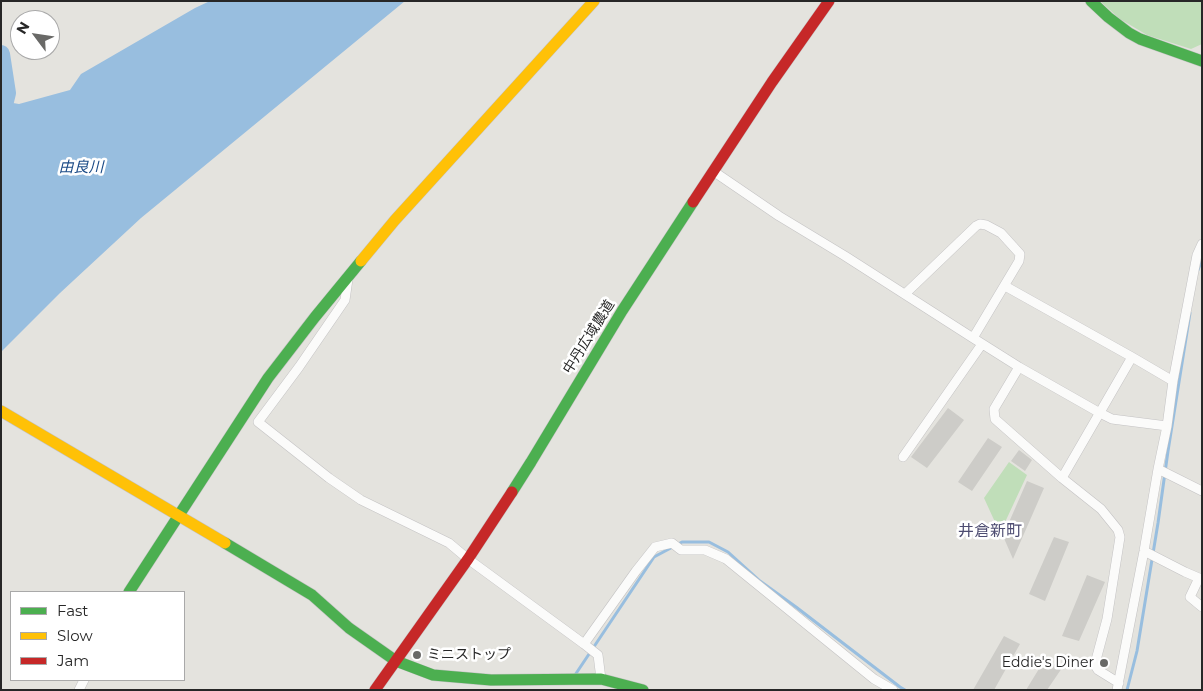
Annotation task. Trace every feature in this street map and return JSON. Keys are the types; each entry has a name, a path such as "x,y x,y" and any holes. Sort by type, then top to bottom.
{"street":[{"path":"130,591 177,514 268,378 315,317 395,220 594,1"},
{"name":"中丹広域農道","path":"376,690 468,559 531,462 622,311 772,82 829,1"},
{"path":"1091,1 1108,17 1140,39 1202,61"},
{"path":"713,172 779,216 982,344 1100,413 1112,419 1167,426"},
{"path":"904,294 976,226 980,224 986,225 1001,233 1020,254 1019,261 973,338"},
{"path":"1019,367 994,409 995,418 1062,478 1101,509 1118,530 1120,537 1096,667 1118,686 1167,426 1173,381 1197,255 1202,244"},
{"path":"349,276 345,300 300,367 258,422 329,478 361,500 449,543 584,644 598,655 601,679"},
{"path":"1005,286 1173,381"},
{"path":"903,457 982,344"},
{"path":"1062,478 1132,357"},
{"path":"1,412 312,594 349,628 396,662 433,675 491,680 601,679 643,690"},
{"path":"1158,469 1202,491"},
{"path":"584,644 655,547 672,543 681,550 705,550 726,559 874,679 892,690"},
{"path":"1144,551 1199,578 1190,596 1202,607"}],"green space":[{"path":"1100,1 1202,1 1202,44 1191,49 1147,35 1120,19"},
{"path":"1009,462 1027,475 1000,533 984,498"}],"water":[{"name":"由良川","path":"210,1 405,1 141,218 60,293 1,352 1,101 19,104 70,90 81,74"}],"building":[{"path":"948,408 964,420 927,468 911,457"},
{"path":"988,438 1002,447 972,491 958,482"},
{"path":"1019,450 1032,460 1025,471 1011,461"},
{"path":"1027,481 1044,488 1013,559 1003,536"},
{"path":"1054,537 1069,542 1045,601 1029,594"},
{"path":"1087,575 1105,582 1079,641 1062,636"},
{"path":"1004,636 1020,644 994,690 973,690"},
{"path":"1045,659 1062,668 1047,690 1026,690"}],"waterway":[{"path":"1,54 7,93 1,117"},
{"path":"1198,270 1202,259"},
{"path":"1127,690 1137,651 1190,313"},
{"path":"575,675 654,557 682,542 709,542 728,552 760,581 905,690"}],"traffic: fast":[{"path":"1091,1 1108,17 1140,39 1202,61"},
{"path":"512,492 622,311 693,202"},
{"path":"130,591 268,378 361,261"},
{"path":"225,543 312,595 349,628 396,661 433,675 491,680 601,679 643,690"}],"traffic: slow":[{"path":"361,261 395,220 594,1"},
{"path":"1,411 225,543"}],"traffic: jam":[{"path":"693,202 772,82 829,1"},
{"path":"375,690 468,559 512,492"}],"place":[{"name":"ミニストップ","path":"417,655"},
{"name":"Eddie's Diner","path":"1104,663"}],"district":[{"name":"井倉新町","path":"990,531"}]}
